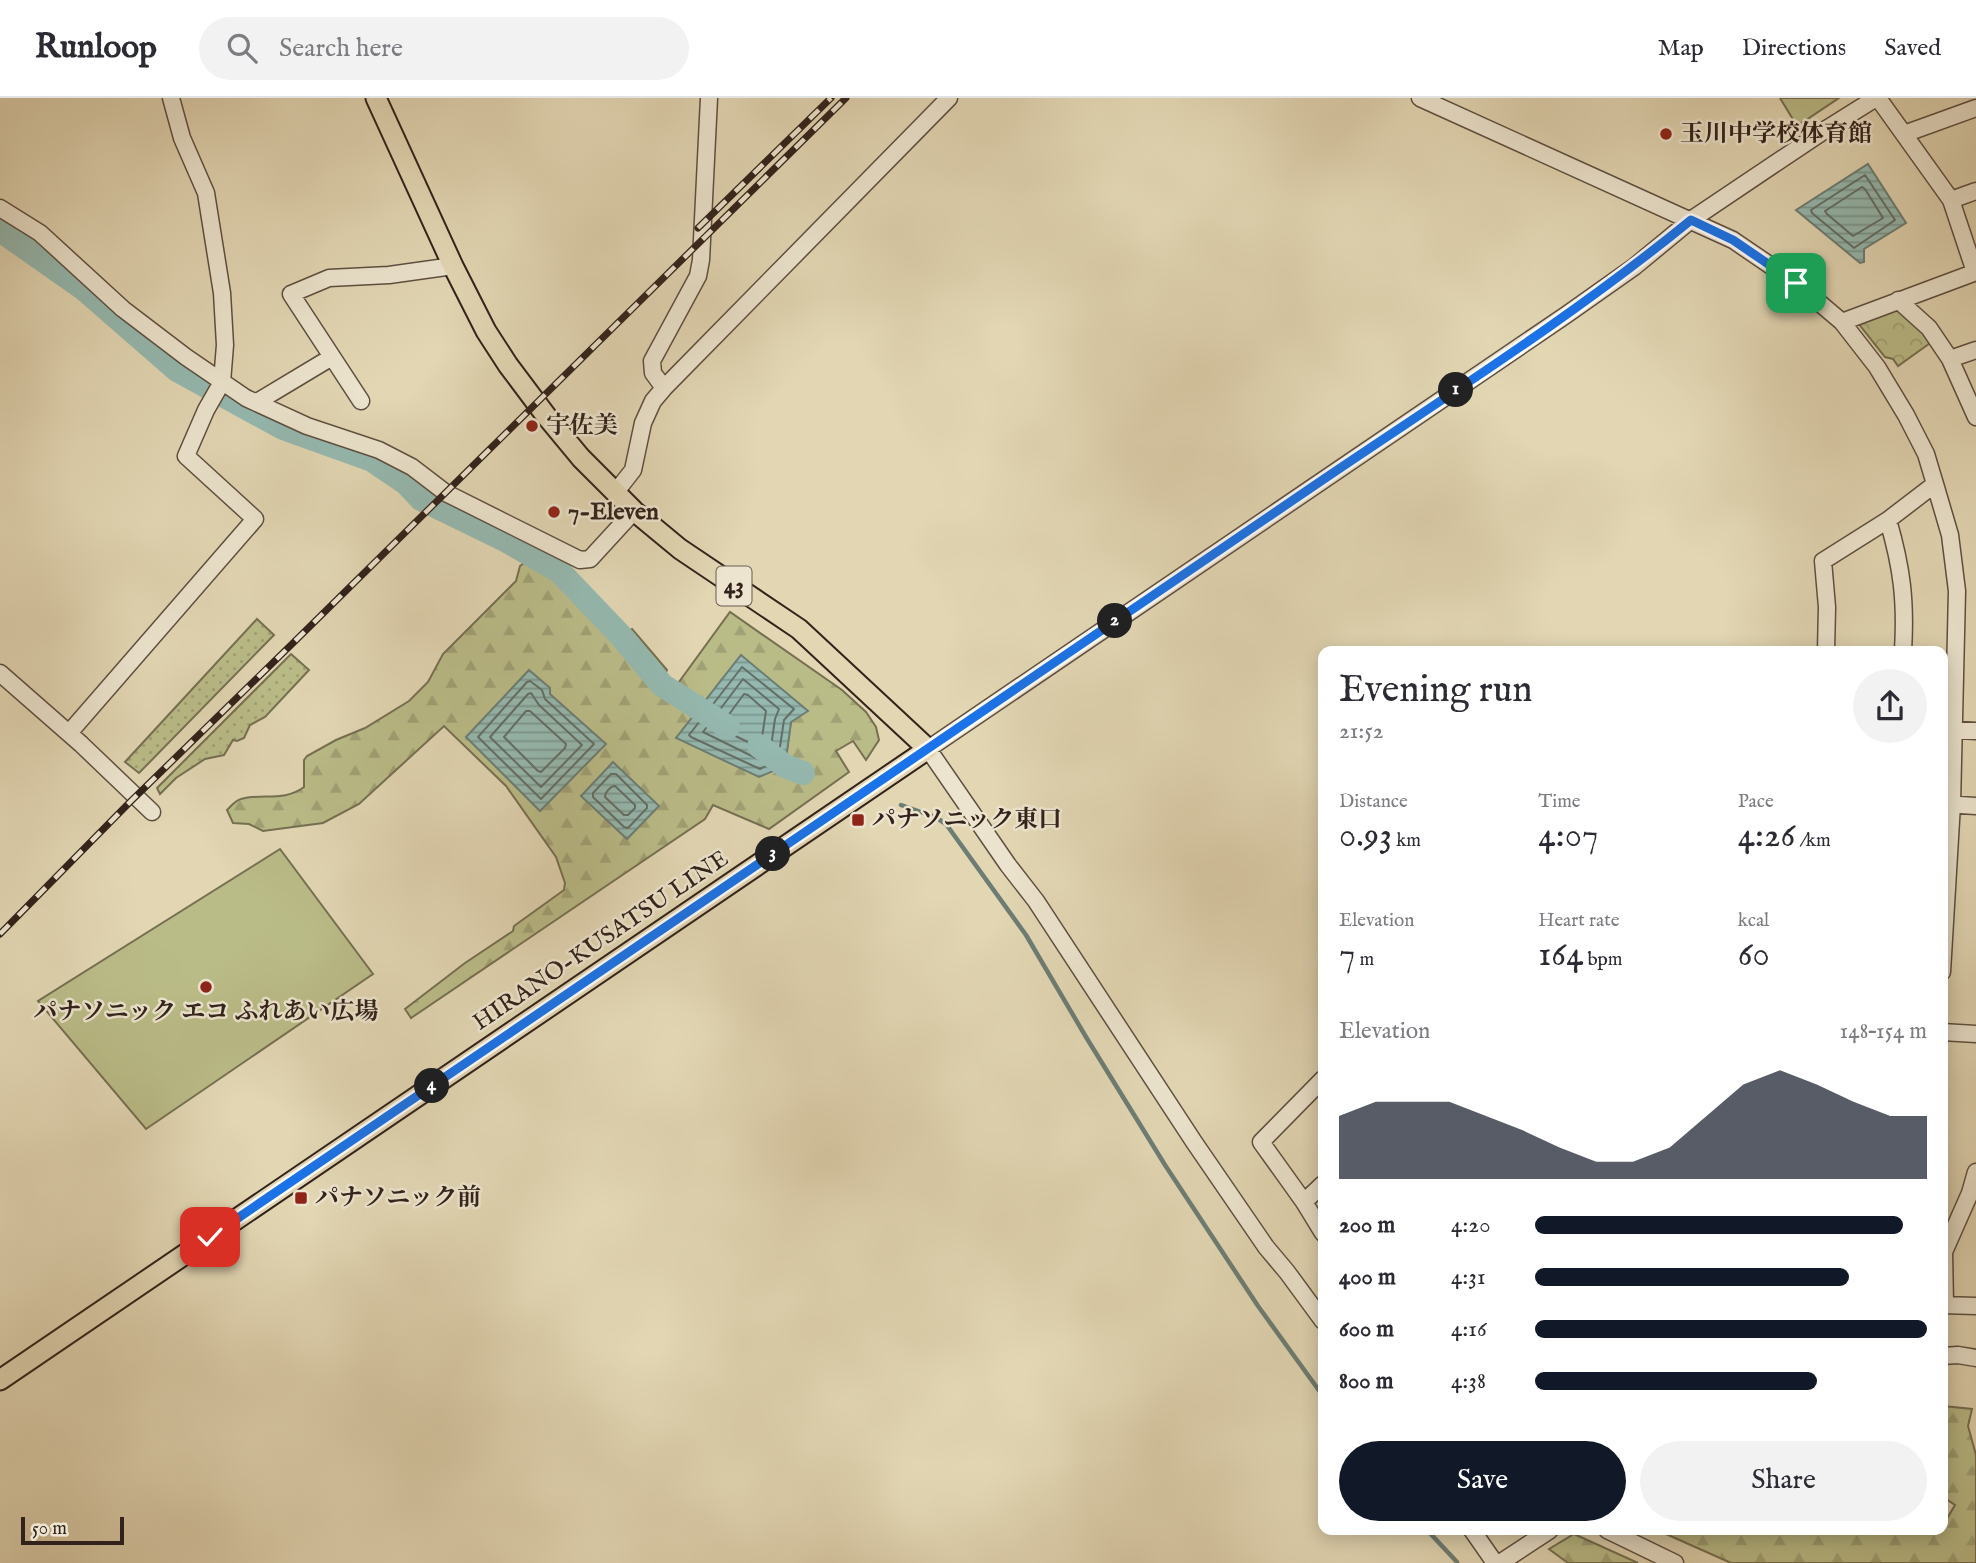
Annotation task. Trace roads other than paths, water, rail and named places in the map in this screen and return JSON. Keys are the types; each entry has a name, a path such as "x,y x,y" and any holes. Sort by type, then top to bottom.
{"main road":[{"name":"43","path":"376,98 486,331 547,418 615,494 680,549 799,629 928,749"},
{"name":"HIRANO-KUSATSU LINE","path":"0,1380 928,749"}],"street":[{"path":"69,733 255,519 186,456 217,390 225,345 222,293 206,193 182,138 171,98"},
{"path":"664,388 653,373 652,361 698,276 701,260 709,98"},
{"path":"615,494 633,470 643,423 653,401 949,98"},
{"path":"1420,98 1733,240 1796,283 1842,322 1877,367 1926,454 1950,535 1957,591 1948,766"},
{"path":"1318,1312 1266,1247 1036,901 928,749 1556,323 1634,267 1691,220 1877,98 1951,200 1975,272 1842,322"},
{"path":"1904,134 1976,108"},
{"path":"1951,200 1976,191"},
{"path":"0,208 40,233 217,390 257,402 307,426 379,450 412,467 446,493 580,560 590,559 635,511"},
{"path":"361,401 291,294 330,278 389,275 453,266"},
{"path":"1898,300 1929,328 1950,359 1976,416"},
{"path":"1950,359 1976,350"},
{"path":"257,402 332,357"},
{"path":"1826,646 1828,607 1823,561 1888,520 1935,484"},
{"path":"1888,520 1902,572 1905,617 1903,646"},
{"path":"0,673 69,733 152,812"},
{"path":"1949,729 1976,730"},
{"path":"1948,804 1976,806"},
{"path":"1948,1032 1976,1034"},
{"path":"1318,1084 1261,1142 1318,1225"},
{"path":"1948,1243 1970,1193 1976,1172"},
{"path":"1304,1202 1318,1189"},
{"path":"1948,1305 1976,1306"},
{"path":"1948,1356 1976,1358"},
{"path":"1476,1535 1498,1563 1542,1535"},
{"path":"1617,1535 1675,1563"}],"water":[{"path":"1868,164 1906,223 1864,249 1864,262 1860,263 1796,210"},
{"path":"741,655 808,711 791,722 785,766 759,777 676,738"},
{"path":"529,670 550,688 550,694 606,744 540,811 466,737"},
{"path":"613,762 659,806 627,839 581,796"}],"waterway":[{"path":"0,230 84,289 177,370 283,428 372,460 406,483 421,499 507,541 559,571 621,636 662,685 728,727"},
{"path":"759,746 785,766 803,773"},
{"path":"901,805 935,817 946,824 1026,935 1165,1165 1258,1306 1318,1389"},
{"path":"1432,1535 1457,1562"}],"railway":[{"path":"698,228 831,98"},
{"path":"0,934 129,803 846,98"}],"place":[{"name":"玉川中学校体育館","path":"1666,134"},
{"name":"宇佐美","path":"532,426"},
{"name":"7-Eleven","path":"554,512"},
{"name":"パナソニック東口","path":"858,820"},
{"name":"パナソニック エコ ふれあい広場","path":"206,987"},
{"name":"パナソニック前","path":"301,1198"}]}
